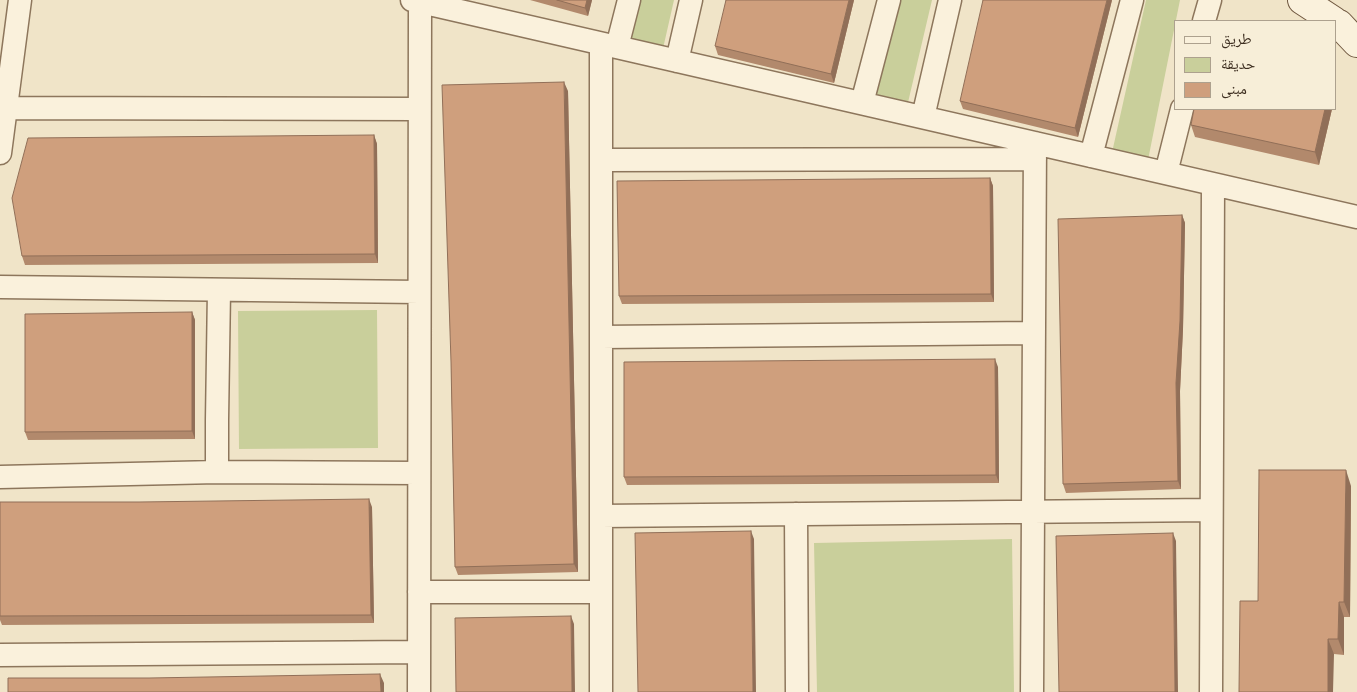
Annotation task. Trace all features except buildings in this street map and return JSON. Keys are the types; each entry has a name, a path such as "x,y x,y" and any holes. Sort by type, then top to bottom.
{"main road":[{"path":"1302,0 1332,20"}],"street":[{"path":"0,153 20,0"},
{"path":"601,692 601,160 609,45 629,0"},
{"path":"677,61 692,0"},
{"path":"862,103 889,0"},
{"path":"924,117 950,0"},
{"path":"1091,156 1132,0"},
{"path":"1204,20 1210,0"},
{"path":"419,692 419,109 416,1 444,4 609,45 924,117 1034,151"},
{"path":"5,108 419,109"},
{"path":"1166,173 1182,110"},
{"path":"601,160 1034,151 1091,156 1357,217"},
{"path":"1032,692 1034,151"},
{"path":"1211,692 1213,184"},
{"path":"0,287 419,292"},
{"path":"217,472 219,290"},
{"path":"602,337 1034,333"},
{"path":"0,477 217,472 419,472"},
{"path":"601,516 1211,510"},
{"path":"796,514 797,692"},
{"path":"419,592 601,592"},
{"path":"0,655 419,652"}],"green space":[{"path":"638,0 674,0 662,53 627,44"},
{"path":"894,0 932,0 906,111 870,103"},
{"path":"1146,0 1180,0 1176,20 1174,20 1174,30 1147,165 1111,157"},
{"path":"377,310 378,448 239,449 238,311"},
{"path":"1012,539 1014,692 817,692 814,543"}]}
